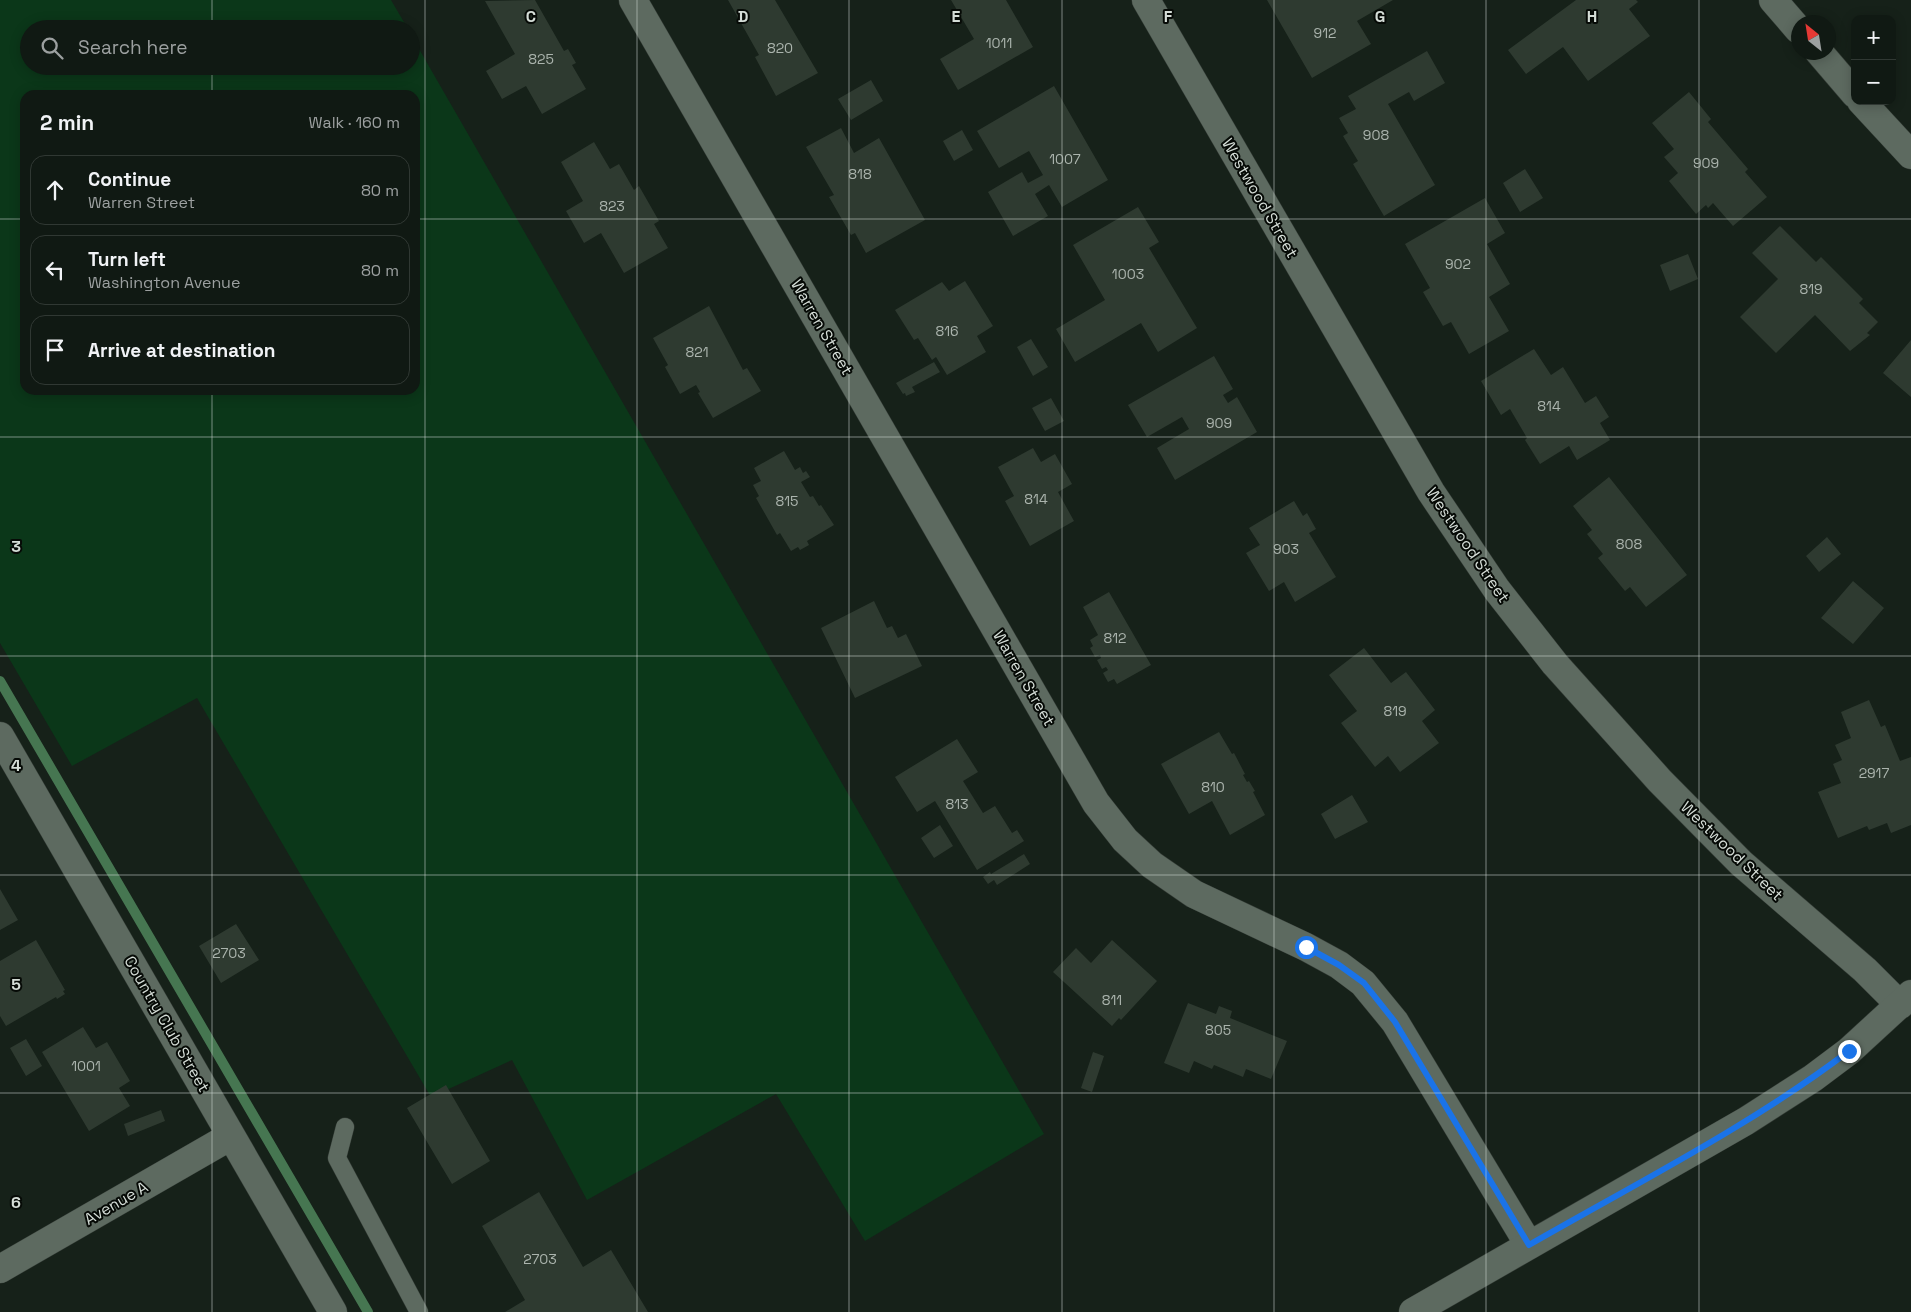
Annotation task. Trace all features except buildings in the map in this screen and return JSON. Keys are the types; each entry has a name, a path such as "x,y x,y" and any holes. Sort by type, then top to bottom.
{"street":[{"name":"Warren Street","path":"634,0 1096,803 1132,846 1152,865 1194,894 1306,947 1339,965 1364,983 1395,1022 1529,1245"},
{"name":"Westwood Street","path":"1146,0 1431,492 1497,590 1555,664 1660,781 1741,863 1865,970 1906,999"},
{"path":"1773,0 1791,21"},
{"path":"1826,60 1851,89"},
{"path":"1865,105 1911,155"},
{"name":"Country Club Street","path":"0,736 334,1312"},
{"path":"1413,1312 1746,1121 1813,1078 1849,1051 1906,999"},
{"name":"Avenue A","path":"0,1269 231,1136"}],"lane":[{"path":"345,1127 337,1158 419,1312"}],"green space":[{"path":"0,0 391,0 403,20 20,20 20,75 420,75 420,51 1044,1134 865,1241 776,1094 587,1200 512,1060 431,1097 197,698 72,766 0,643"}],"waterway":[{"path":"0,681 368,1312"}],"route":[{"path":"1306,947 1339,965 1364,983 1395,1022 1529,1245 1746,1121 1813,1078 1849,1051"}]}
